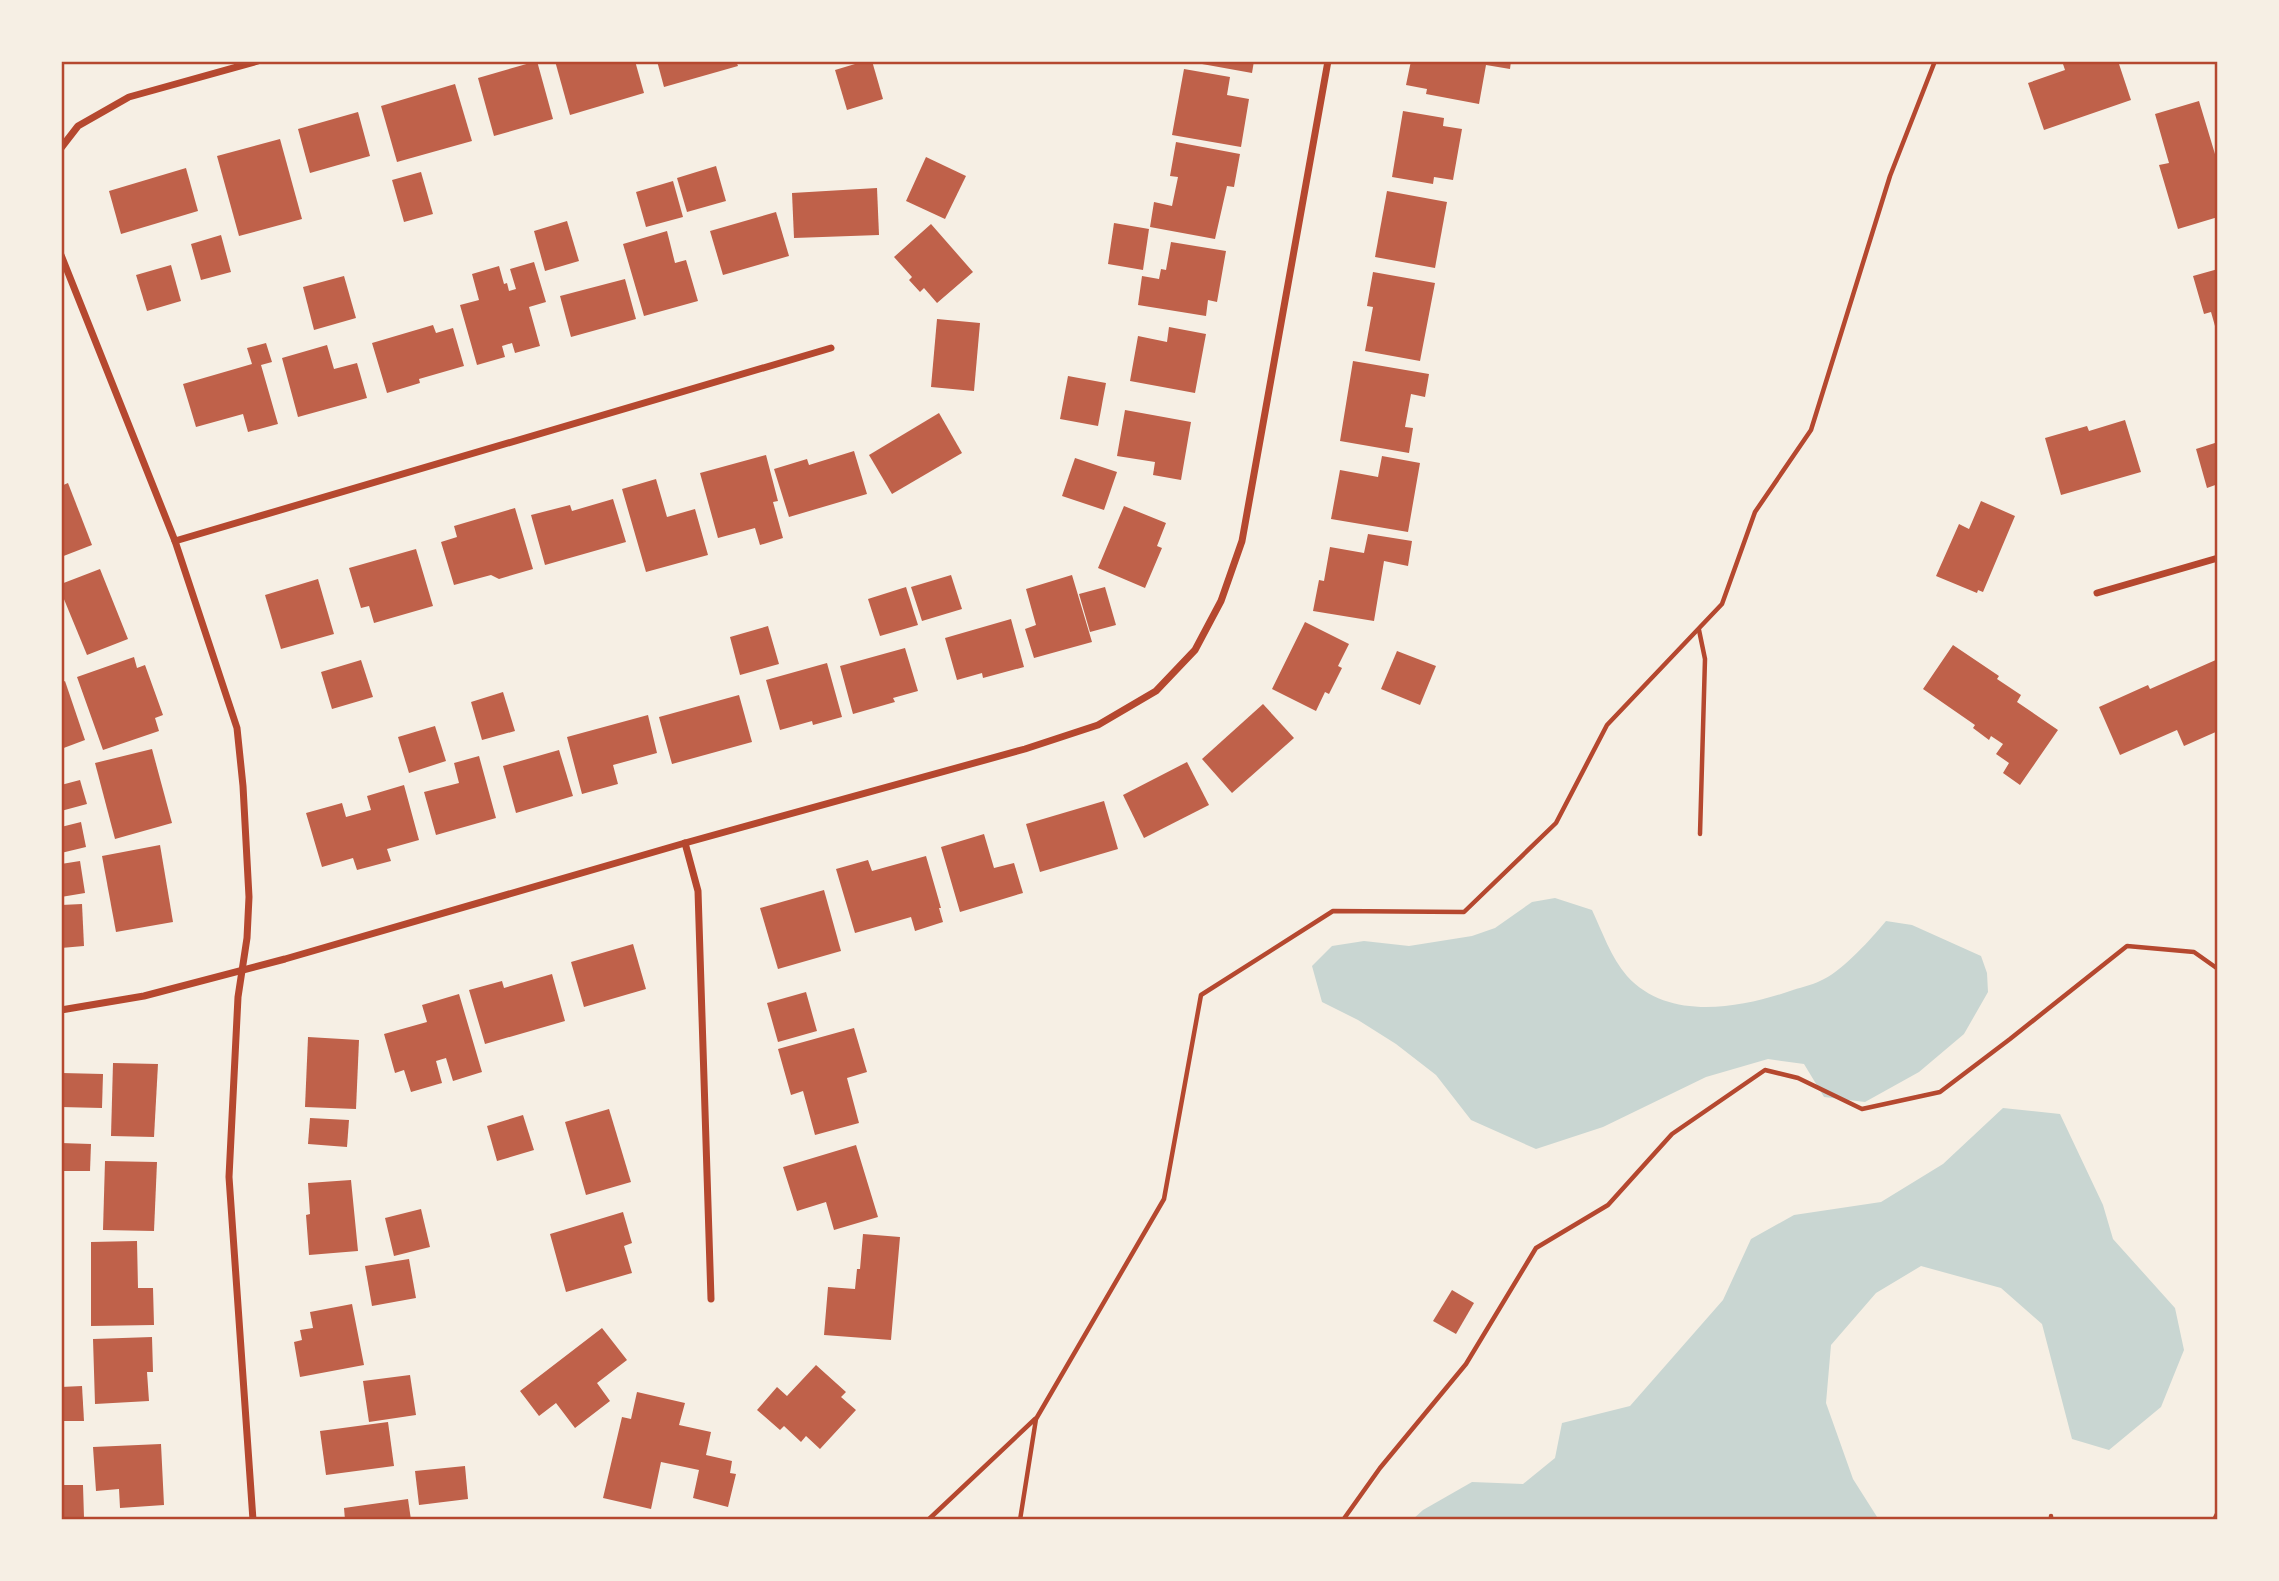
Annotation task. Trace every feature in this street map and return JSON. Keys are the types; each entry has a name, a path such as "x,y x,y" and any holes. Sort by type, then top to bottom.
{"street":[{"path":"61,148 78,126 129,97 258,61"},
{"path":"61,1010 144,996 243,970 1025,749 1098,725 1156,691 1195,650 1221,601 1242,541 1328,61"},
{"path":"61,255 175,541 237,728 249,897 238,997 229,1177 253,1520"},
{"path":"175,541 831,348"},
{"path":"2097,593 2218,558"},
{"path":"685,843 698,891 711,1299"}],"path":[{"path":"928,1520 1035,1419 1164,1199 1201,995 1333,911 1464,912 1556,823 1607,725 1722,604 1755,512 1811,430 1890,176 1935,61"},
{"path":"1699,629 1705,659 1700,834"},
{"path":"1343,1520 1380,1468 1465,1364 1536,1248 1608,1205 1672,1134 1765,1070 1798,1078 1862,1109 1940,1092 2127,946 2194,952 2218,969"},
{"path":"1020,1520 1035,1419"},
{"path":"2214,1520 2218,1512"}],"shaded area":[{"path":"1555,898 1592,910 1621,969 1644,991 1663,1000 1684,1005 1729,1006 1817,982 1848,961 1886,921 1912,925 1981,956 1987,973 1988,992 1964,1034 1919,1072 1865,1102 1824,1097 1804,1064 1768,1059 1706,1077 1603,1127 1536,1149 1471,1120 1436,1075 1396,1044 1358,1020 1322,1002 1312,966 1332,946 1364,941 1409,946 1472,936 1495,928 1532,902"},
{"path":"2003,1108 2060,1114 2103,1205 2113,1239 2175,1308 2184,1350 2161,1407 2109,1450 2072,1439 2042,1324 2001,1288 1921,1266 1876,1293 1831,1345 1826,1403 1853,1479 1879,1520 1412,1520 1423,1510 1472,1482 1523,1484 1555,1458 1562,1423 1630,1406 1723,1300 1751,1239 1794,1215 1881,1202 1943,1164"}],"building":[{"path":"537,61 553,119 494,136 478,78"},
{"path":"555,61 635,61 644,93 570,115"},
{"path":"657,61 736,61 738,66 664,87"},
{"path":"872,61 883,99 847,110 835,70"},
{"path":"1203,61 1254,61 1252,73 1202,64"},
{"path":"1411,61 1511,61 1510,69 1486,65 1479,104 1426,94 1427,89 1406,85"},
{"path":"2062,61 2118,61 2131,100 2044,130 2028,83 2065,70"},
{"path":"1184,69 1230,77 1227,95 1249,99 1241,147 1172,135"},
{"path":"455,84 472,141 397,162 381,106"},
{"path":"2199,101 2218,164 2218,217 2178,229 2159,165 2169,163 2155,114"},
{"path":"1403,111 1444,118 1443,126 1462,129 1453,180 1434,177 1433,184 1392,177"},
{"path":"358,112 370,156 310,173 298,129"},
{"path":"280,139 302,219 239,236 217,156"},
{"path":"1176,142 1240,154 1234,187 1227,186 1215,239 1150,227 1154,202 1172,206 1178,177 1170,176"},
{"path":"926,157 966,176 945,219 906,201"},
{"path":"716,166 726,201 687,212 677,178"},
{"path":"186,168 198,211 121,234 109,191"},
{"path":"421,172 433,214 404,222 392,180"},
{"path":"673,181 683,217 646,227 636,192"},
{"path":"877,188 879,235 794,238 792,193"},
{"path":"1387,191 1447,202 1435,268 1375,257"},
{"path":"776,212 789,256 723,275 710,231"},
{"path":"567,221 579,261 545,271 534,231"},
{"path":"1114,223 1149,229 1143,270 1108,264"},
{"path":"931,224 973,272 937,303 924,288 920,292 909,280 912,277 894,257"},
{"path":"667,231 675,263 686,260 698,301 644,316 623,244"},
{"path":"221,235 231,272 201,280 191,244"},
{"path":"1171,242 1226,251 1217,302 1208,300 1206,316 1138,305 1142,276 1159,279 1161,269 1166,270"},
{"path":"534,262 546,302 529,307 540,346 515,353 512,343 502,346 505,357 477,365 460,305 479,300 472,274 499,266 509,291 516,289 510,269"},
{"path":"171,265 181,301 147,311 136,275"},
{"path":"2218,269 2217,333 2211,312 2204,314 2193,276"},
{"path":"1373,272 1435,283 1420,361 1365,351 1373,307 1367,306"},
{"path":"344,276 356,318 314,330 303,287"},
{"path":"625,279 636,319 571,337 560,296"},
{"path":"937,319 980,323 974,391 931,387"},
{"path":"433,325 436,333 453,328 464,366 419,379 420,383 387,393 372,343"},
{"path":"1169,327 1206,334 1195,393 1130,381 1138,336 1167,342"},
{"path":"266,343 272,362 261,365 278,424 248,432 243,414 196,427 183,384 252,364 247,348"},
{"path":"327,345 334,369 357,363 367,398 298,417 282,358"},
{"path":"1353,361 1429,374 1425,397 1411,394 1405,427 1413,428 1409,453 1340,441"},
{"path":"1068,376 1106,383 1098,426 1060,419"},
{"path":"1125,410 1191,422 1181,480 1153,475 1155,462 1117,456"},
{"path":"939,413 962,453 892,494 869,455"},
{"path":"2125,420 2141,472 2061,495 2045,438 2087,426 2089,431"},
{"path":"2218,442 2218,484 2207,488 2196,449"},
{"path":"854,451 867,494 789,517 774,469 807,459 809,465"},
{"path":"766,455 778,501 773,502 783,538 760,545 755,528 718,538 700,473"},
{"path":"1382,456 1420,463 1408,532 1331,519 1340,470 1378,477"},
{"path":"1075,458 1117,472 1104,510 1062,496"},
{"path":"656,479 667,517 695,509 708,555 646,572 622,489"},
{"path":"68,483 92,545 61,557 61,486"},
{"path":"613,499 626,542 545,565 531,515 570,505 572,511"},
{"path":"1981,501 2015,516 1983,592 1978,590 1977,593 1936,576 1959,524 1969,529"},
{"path":"1124,506 1166,523 1157,546 1162,548 1145,588 1098,568"},
{"path":"515,508 533,569 499,579 491,575 454,585 441,542 457,537 454,526"},
{"path":"1368,534 1412,541 1408,566 1384,561 1374,621 1313,611 1319,580 1324,581 1330,547 1364,553"},
{"path":"416,549 433,606 374,623 369,606 361,608 349,568"},
{"path":"100,569 128,639 87,655 61,592 61,584"},
{"path":"951,575 962,609 922,621 911,587"},
{"path":"1072,575 1092,642 1034,658 1025,629 1036,625 1026,589"},
{"path":"318,579 334,634 281,649 265,595"},
{"path":"906,587 918,625 880,636 868,599"},
{"path":"1105,587 1116,625 1090,632 1079,594"},
{"path":"1011,619 1024,667 983,678 982,673 957,680 945,638"},
{"path":"1305,622 1349,644 1338,666 1342,668 1329,694 1325,692 1316,711 1272,689"},
{"path":"768,626 779,664 740,675 730,637"},
{"path":"1953,645 1999,676 1997,679 2021,695 2017,702 2058,730 2020,785 2003,773 2009,763 1996,754 2003,744 1991,736 1989,740 1973,728 1975,725 1923,689"},
{"path":"905,648 918,691 893,698 895,702 853,714 840,666"},
{"path":"1397,651 1436,666 1420,705 1381,689"},
{"path":"134,657 137,668 145,665 163,715 155,718 159,731 103,750 77,677"},
{"path":"2218,659 2218,731 2184,746 2177,730 2120,755 2099,707 2148,685 2150,689"},
{"path":"361,660 373,697 332,709 321,672"},
{"path":"827,663 842,717 813,725 812,721 780,730 766,680"},
{"path":"65,681 85,740 61,749 61,683"},
{"path":"503,692 515,731 482,740 471,702"},
{"path":"739,695 752,742 672,764 659,717"},
{"path":"1263,704 1294,738 1232,793 1202,759"},
{"path":"648,715 657,753 613,765 618,784 582,794 567,737"},
{"path":"435,726 446,761 409,773 398,737"},
{"path":"152,749 172,823 115,839 95,763"},
{"path":"559,750 573,796 516,813 503,766"},
{"path":"479,756 496,818 436,835 424,792 459,783 454,763"},
{"path":"1187,762 1209,805 1144,838 1123,795"},
{"path":"80,780 87,804 61,811 61,785"},
{"path":"404,785 419,840 387,849 391,861 357,870 353,858 322,867 306,813 342,803 346,817 371,810 367,796"},
{"path":"1104,801 1118,849 1040,872 1026,824"},
{"path":"81,822 86,847 61,853 61,827"},
{"path":"984,834 994,868 1014,863 1023,893 960,912 941,847"},
{"path":"160,845 173,922 116,932 102,856"},
{"path":"926,856 943,922 915,931 911,917 855,933 836,869 868,860 872,871"},
{"path":"80,861 85,893 61,897 61,864"},
{"path":"824,890 841,951 778,969 760,908"},
{"path":"82,904 84,946 61,948 61,905"},
{"path":"633,944 646,989 584,1007 571,962"},
{"path":"552,974 565,1021 485,1044 469,990 502,981 504,988"},
{"path":"806,992 817,1031 778,1042 767,1003"},
{"path":"459,994 482,1072 453,1081 446,1058 436,1061 442,1083 411,1092 404,1070 395,1073 384,1034 427,1022 422,1005"},
{"path":"854,1028 867,1072 847,1078 859,1123 815,1135 803,1091 791,1095 778,1049"},
{"path":"308,1037 359,1040 356,1109 305,1107"},
{"path":"113,1063 158,1064 154,1137 111,1136"},
{"path":"62,1073 103,1074 102,1108 61,1107"},
{"path":"609,1109 631,1182 586,1195 565,1122"},
{"path":"523,1115 534,1150 497,1161 487,1126"},
{"path":"310,1118 349,1120 347,1147 308,1144"},
{"path":"61,1143 91,1144 90,1171 61,1171"},
{"path":"856,1145 878,1217 834,1230 826,1202 797,1211 783,1167"},
{"path":"105,1161 157,1162 154,1231 103,1230"},
{"path":"351,1180 358,1251 309,1255 306,1215 310,1214 308,1183"},
{"path":"421,1209 430,1247 394,1256 385,1218"},
{"path":"623,1212 632,1243 624,1246 632,1273 566,1292 550,1234"},
{"path":"863,1234 900,1237 891,1340 824,1335 828,1287 855,1289"},
{"path":"137,1241 138,1288 153,1288 154,1325 91,1326 91,1242"},
{"path":"409,1259 416,1298 372,1306 365,1266"},
{"path":"1452,1290 1474,1303 1456,1334 1433,1321"},
{"path":"352,1304 364,1365 300,1377 294,1342 302,1340 300,1330 313,1328 310,1312"},
{"path":"602,1328 627,1360 597,1383 610,1401 575,1428 556,1403 539,1416 520,1391"},
{"path":"152,1337 153,1372 147,1372 149,1401 95,1404 93,1339"},
{"path":"816,1365 846,1392 841,1397 856,1410 820,1449 806,1436 801,1442 784,1426 780,1430 757,1410 777,1387 787,1396"},
{"path":"410,1375 416,1415 369,1422 363,1381"},
{"path":"82,1386 84,1421 61,1421 61,1387"},
{"path":"637,1392 685,1403 679,1425 711,1432 706,1455 732,1461 730,1473 736,1474 728,1507 693,1498 699,1470 661,1462 651,1509 603,1498 622,1417 631,1419"},
{"path":"388,1422 394,1466 326,1475 320,1431"},
{"path":"161,1444 164,1505 120,1508 119,1489 96,1491 93,1447"},
{"path":"465,1466 468,1499 419,1505 415,1471"},
{"path":"61,1485 83,1485 84,1518 61,1519"},
{"path":"408,1499 411,1520 345,1520 344,1508"}]}
